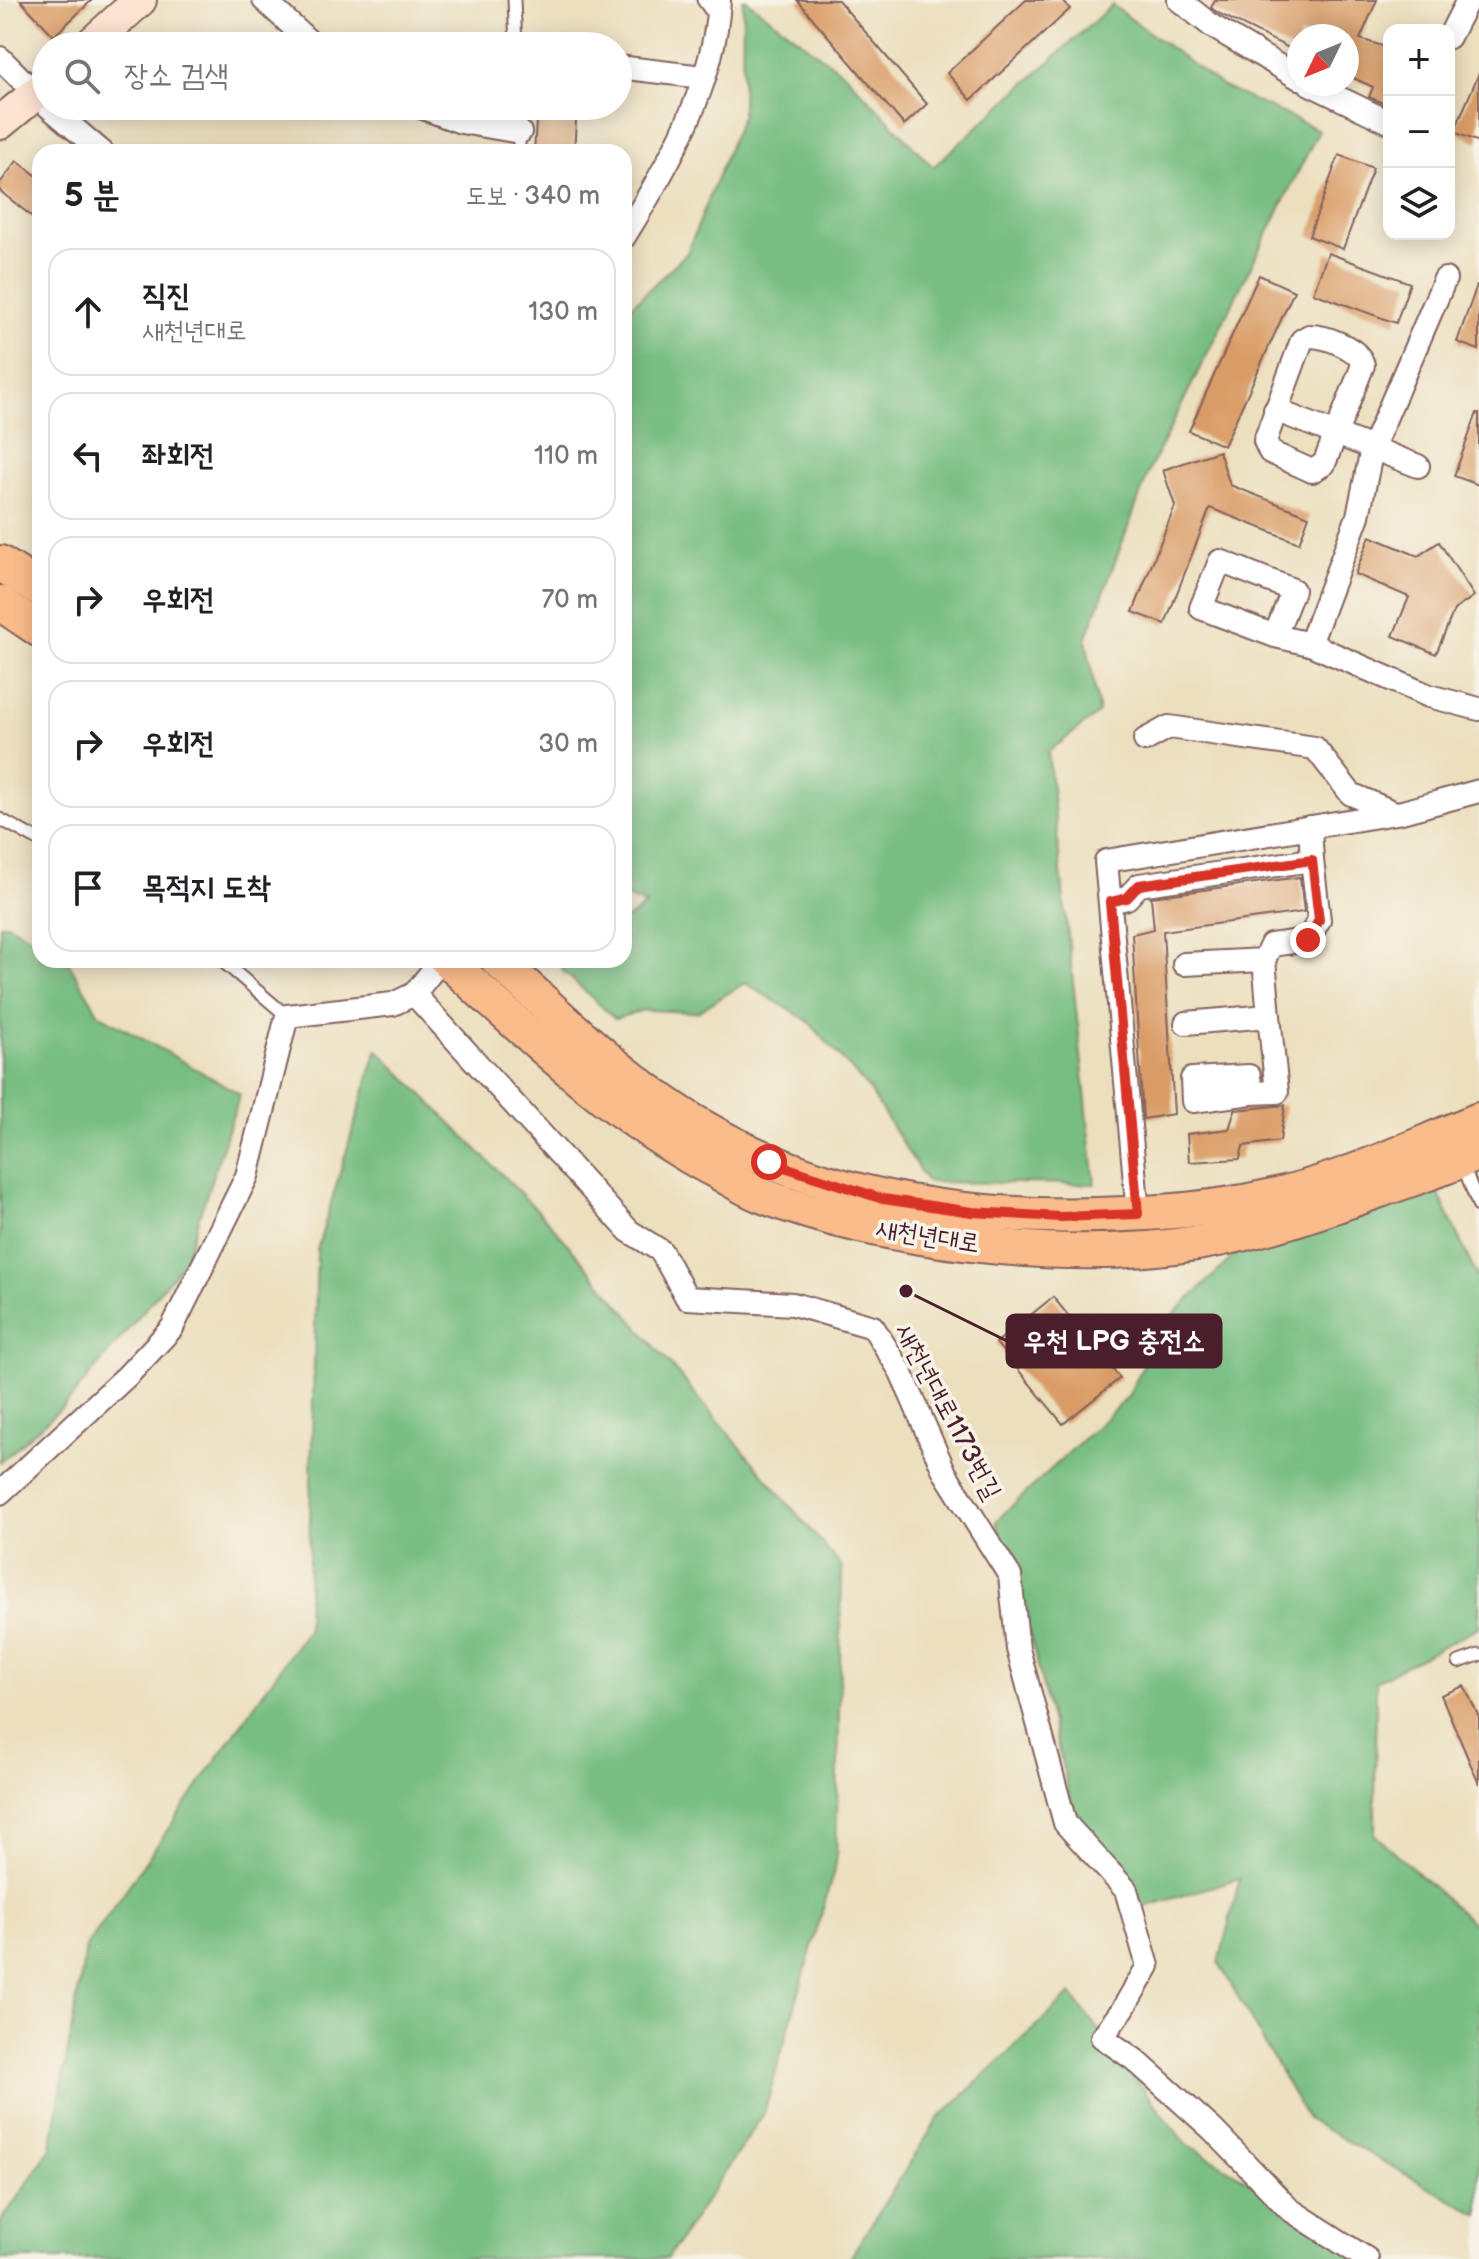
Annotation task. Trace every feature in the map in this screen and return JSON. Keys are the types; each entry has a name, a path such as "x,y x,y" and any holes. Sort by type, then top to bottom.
{"main road":[{"path":"0,563 32,584"},
{"path":"0,603 32,625"},
{"name":"새천년대로","path":"457,968 531,1013 704,1128 769,1162 883,1199 972,1212 1061,1217 1187,1211 1283,1194 1479,1120"},
{"name":"새천년대로","path":"503,968 531,1013 623,1113 695,1160 760,1194 857,1224 956,1242 1051,1250 1196,1243 1297,1220 1470,1157"}],"street":[{"path":"105,32 140,0"},
{"path":"264,0 299,32"},
{"path":"1179,0 1212,26 1287,71"},
{"path":"1455,25 1468,0"},
{"path":"632,224 656,185 695,105 719,11"},
{"path":"0,58 32,86"},
{"path":"632,69 703,77"},
{"path":"1335,96 1383,119"},
{"path":"0,123 32,104"},
{"path":"68,120 94,144"},
{"path":"456,120 520,142"},
{"path":"1310,644 1358,516 1372,449 1445,279"},
{"path":"1319,336 1357,353 1363,365 1324,464 1312,471 1266,448 1265,441 1275,410 1302,340 1319,336"},
{"path":"1275,410 1418,466"},
{"path":"1275,636 1310,644 1429,696 1479,709"},
{"path":"1145,740 1169,727 1315,748 1351,794 1396,813"},
{"path":"1138,1214 1106,861 1396,813 1479,791"},
{"path":"1251,1093 1277,1092 1264,960 1271,945 1308,940 1319,920 1310,827"},
{"path":"1110,902 1127,898 1139,885 1312,860"},
{"path":"1184,964 1264,960"},
{"path":"0,1493 128,1375 172,1328 247,1176 287,1016 393,1004 414,994 437,968"},
{"name":"새천년대로1173번길","path":"414,994 629,1231 661,1251 687,1298 793,1304 873,1327 901,1372 945,1473 1010,1576 1018,1649 1065,1823 1126,1890 1148,1966 1102,2037 1135,2060 1213,2130 1289,2209 1367,2259"},
{"path":"1186,1023 1269,1016"}],"lane":[{"path":"514,0 516,32"},
{"path":"703,0 719,11"},
{"path":"519,120 520,142"},
{"path":"0,819 32,837"},
{"path":"230,968 287,1016"},
{"path":"1470,1157 1479,1207"},
{"path":"1459,1662 1479,1655"}],"green space":[{"path":"743,0 846,75 933,167 1112,5 1223,87 1319,130 1151,466 1086,639 1099,713 1048,752 1095,1184 927,1182 867,1087 808,1021 745,983 697,1012 643,1010 615,1019 562,970 632,968 632,915 646,905 632,899 632,305 687,253 742,115"},
{"path":"8,924 32,938 32,968 72,968 99,1014 240,1094 184,1262 65,1405 0,1462 0,925"},
{"path":"377,1049 549,1222 842,1567 836,1863 764,2113 667,2259 0,2259 0,2223 51,2148 86,1947 307,1630 317,1250"},
{"path":"1438,1193 1479,1281 1479,1627 1376,1681 1375,1835 1479,1929 1479,2215 1307,2119 1219,1963 1240,1878 1141,1908 1072,1805 1029,1630 996,1521 1128,1397 1163,1324 1236,1254"},
{"path":"1071,1994 1184,2142 1376,2259 849,2259 938,2119"}],"building":[{"path":"20,0 92,0 58,32 50,32"},
{"path":"797,0 838,0 927,104 904,125"},
{"path":"1026,0 1062,0 1070,9 971,100 947,73"},
{"path":"1215,0 1377,0 1360,39 1383,46 1383,103 1369,97 1373,87 1359,81 1359,24 1287,24 1287,47 1211,8"},
{"path":"1479,73 1479,142 1455,132"},
{"path":"536,120 576,120 575,144 535,144"},
{"path":"1339,155 1373,168 1343,249 1309,236"},
{"path":"17,161 32,172 32,217 0,191 0,183"},
{"path":"1328,253 1410,283 1396,323 1313,293"},
{"path":"1259,275 1294,291 1224,446 1189,431"},
{"path":"1479,285 1479,350 1457,342"},
{"path":"1479,413 1479,485 1454,476"},
{"path":"1219,451 1230,485 1309,516 1299,543 1210,508 1165,624 1133,612 1175,506 1163,470"},
{"path":"1370,536 1418,556 1439,542 1474,596 1454,610 1436,654 1393,636 1409,597 1355,574"},
{"path":"1300,877 1304,912 1163,931 1174,1114 1143,1119 1132,934 1154,929 1151,897"},
{"path":"1285,1105 1280,1141 1243,1146 1240,1159 1189,1162 1187,1134 1229,1129 1235,1110"},
{"path":"1053,1297 1120,1378 1063,1424 996,1343"},
{"path":"1464,1686 1479,1717 1479,1784 1441,1695"}],"place":[{"name":"우천 LPG 충전소","path":"906,1291"}],"route":[{"path":"769,1162 883,1199 972,1212 1061,1217 1138,1214 1110,902 1127,898 1139,885 1312,860 1319,920 1308,940"}]}
